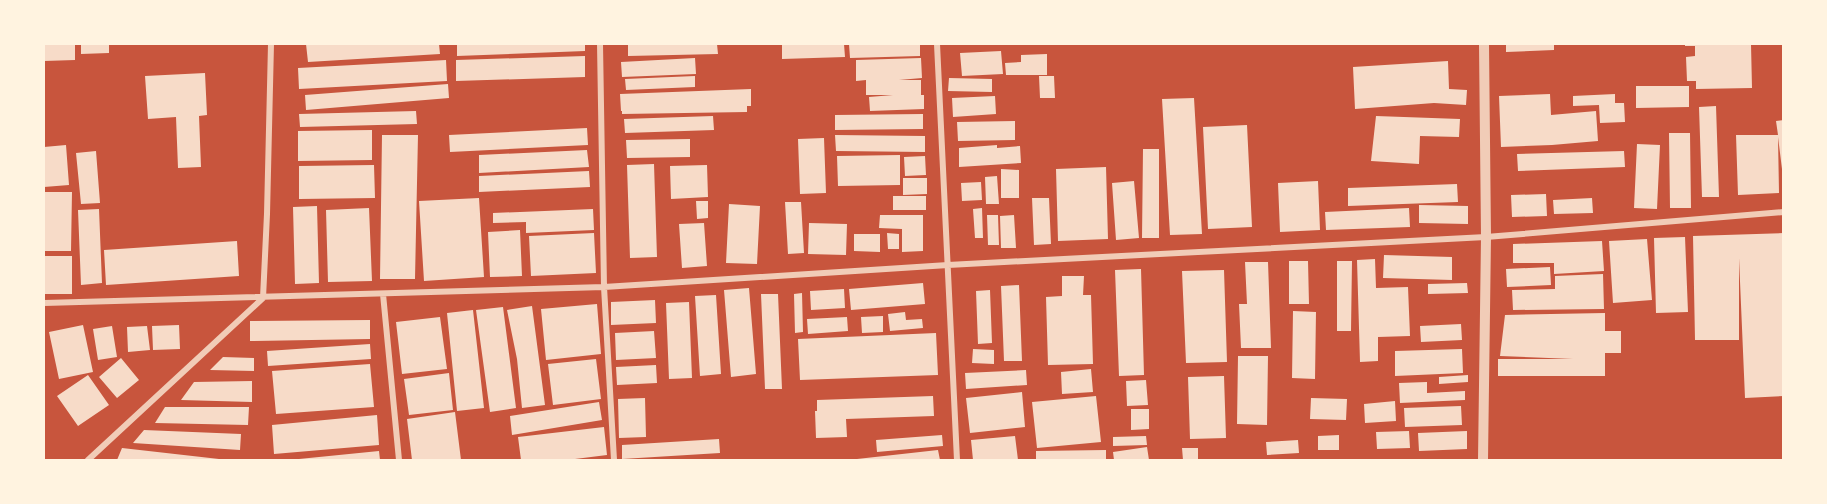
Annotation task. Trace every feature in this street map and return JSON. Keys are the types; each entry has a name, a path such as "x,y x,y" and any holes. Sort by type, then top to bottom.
{"street":[{"path":"88,460 263,298 271,44"},
{"path":"600,44 604,287 614,460"},
{"path":"937,44 957,460"},
{"path":"1483,460 1486,237 1484,44"},
{"path":"44,303 604,287 948,265 1486,237 1784,212"},
{"path":"383,294 399,460"}],"building":[{"path":"44,44 75,44 75,60 44,61"},
{"path":"81,44 109,44 109,53 81,54"},
{"path":"306,44 439,44 440,54 308,62"},
{"path":"457,44 585,44 585,51 457,56"},
{"path":"628,44 717,44 718,54 628,56"},
{"path":"782,44 844,44 845,57 782,59"},
{"path":"849,44 920,44 920,56 850,58"},
{"path":"1506,44 1554,44 1554,50 1506,52"},
{"path":"1685,44 1751,44 1752,88 1696,89 1696,81 1687,81 1686,57 1695,56 1695,46 1685,46"},
{"path":"1001,51 1003,74 962,76 960,53"},
{"path":"1047,54 1047,75 1006,75 1005,63 1021,62 1021,55"},
{"path":"585,56 585,77 456,81 456,60"},
{"path":"695,58 696,74 622,77 621,62"},
{"path":"921,58 922,78 899,80 921,80 924,109 870,111 869,97 893,95 866,95 866,80 856,81 856,60"},
{"path":"446,60 447,81 299,89 298,68"},
{"path":"1448,61 1449,89 1467,90 1466,105 1434,103 1355,109 1353,67"},
{"path":"205,73 207,115 199,116 201,167 178,168 176,117 148,119 145,76"},
{"path":"695,76 695,87 626,90 625,79"},
{"path":"1039,76 1054,76 1055,98 1040,98"},
{"path":"949,78 992,79 992,92 948,91"},
{"path":"448,84 449,98 306,110 305,95"},
{"path":"1636,86 1689,86 1689,107 1636,108"},
{"path":"751,89 751,106 747,106 747,112 622,114 621,111 620,94"},
{"path":"1550,94 1551,115 1596,111 1598,141 1501,147 1499,96"},
{"path":"1615,94 1615,103 1624,103 1625,122 1600,123 1599,105 1573,106 1573,96"},
{"path":"995,96 996,114 953,117 952,98"},
{"path":"1194,98 1202,234 1170,235 1162,99"},
{"path":"1716,106 1719,197 1702,197 1699,107"},
{"path":"416,111 417,124 300,127 299,114"},
{"path":"923,114 923,129 835,130 835,115"},
{"path":"713,116 714,130 625,133 624,119"},
{"path":"1376,116 1460,119 1459,137 1420,136 1419,164 1371,161"},
{"path":"1784,120 1784,169 1782,169 1778,137 1779,193 1738,195 1736,135 1778,135 1776,121"},
{"path":"1015,121 1015,140 958,141 957,122"},
{"path":"1247,125 1252,227 1208,229 1203,127"},
{"path":"587,128 588,145 450,152 449,135"},
{"path":"372,130 372,160 298,161 298,131"},
{"path":"1669,133 1690,133 1691,208 1670,208"},
{"path":"382,135 418,135 415,279 380,279"},
{"path":"835,135 925,136 925,152 836,151"},
{"path":"824,138 826,193 800,194 798,139"},
{"path":"690,139 690,157 627,158 626,140"},
{"path":"1637,144 1660,145 1657,209 1634,208"},
{"path":"66,145 69,185 44,187 44,147"},
{"path":"997,145 997,148 1020,146 1021,163 959,167 959,148"},
{"path":"1143,149 1159,149 1159,238 1142,238"},
{"path":"587,150 589,167 479,173 479,155"},
{"path":"96,151 100,203 81,204 76,153"},
{"path":"1624,151 1625,167 1518,171 1517,154"},
{"path":"900,155 900,185 838,186 837,156"},
{"path":"925,156 926,175 905,176 904,157"},
{"path":"654,164 657,257 630,258 627,165"},
{"path":"374,165 375,198 299,199 299,166"},
{"path":"707,165 708,197 671,199 670,166"},
{"path":"1106,167 1108,239 1058,241 1056,169"},
{"path":"1001,169 1019,170 1019,198 1001,198"},
{"path":"589,171 590,187 479,192 479,176"},
{"path":"997,176 999,204 986,204 985,177"},
{"path":"903,178 927,178 927,194 903,195"},
{"path":"1134,181 1139,238 1116,240 1112,183"},
{"path":"1318,181 1320,230 1280,232 1278,183"},
{"path":"981,182 982,200 962,201 961,183"},
{"path":"1457,184 1458,202 1348,206 1348,188"},
{"path":"44,192 72,192 71,251 44,251"},
{"path":"1546,194 1547,216 1512,217 1511,195"},
{"path":"893,196 926,196 926,210 893,210"},
{"path":"479,198 484,277 424,281 419,201"},
{"path":"1032,198 1049,198 1051,244 1034,245"},
{"path":"1592,198 1593,213 1554,214 1553,200"},
{"path":"696,201 708,201 708,218 697,219"},
{"path":"785,202 801,202 804,253 788,254"},
{"path":"729,204 760,206 757,264 726,263"},
{"path":"1419,205 1468,206 1468,224 1419,223"},
{"path":"317,206 319,283 295,284 293,207"},
{"path":"369,208 372,281 328,282 326,210"},
{"path":"982,208 983,238 975,238 973,209"},
{"path":"1409,208 1410,227 1326,230 1325,212"},
{"path":"99,209 102,283 81,285 78,210"},
{"path":"593,209 594,230 526,233 526,222 493,223 493,213"},
{"path":"880,215 923,215 923,251 902,252 902,229 879,228"},
{"path":"987,215 998,215 999,245 988,245"},
{"path":"1014,215 1016,248 1001,248 1000,216"},
{"path":"704,223 707,266 682,268 679,224"},
{"path":"809,223 847,224 846,255 808,254"},
{"path":"520,230 522,276 490,277 488,232"},
{"path":"594,233 596,273 531,276 529,236"},
{"path":"887,233 899,234 899,249 888,249"},
{"path":"1784,233 1784,396 1745,398 1739,258 1739,340 1695,340 1693,236"},
{"path":"854,234 880,234 880,252 854,251"},
{"path":"1685,237 1688,312 1656,313 1654,238"},
{"path":"1647,239 1652,300 1613,303 1609,241"},
{"path":"237,241 239,276 106,285 104,250"},
{"path":"1602,241 1604,271 1554,274 1554,263 1513,263 1513,244"},
{"path":"1384,255 1452,257 1452,280 1383,278"},
{"path":"44,256 72,256 72,294 44,294"},
{"path":"1375,259 1376,288 1408,287 1410,336 1378,337 1378,361 1360,362 1357,260"},
{"path":"1289,261 1308,261 1309,304 1289,304"},
{"path":"1337,261 1352,261 1351,331 1337,331"},
{"path":"1245,262 1268,262 1271,348 1241,348 1239,304 1247,304"},
{"path":"1550,267 1551,285 1507,287 1506,269"},
{"path":"1141,269 1144,375 1119,376 1115,270"},
{"path":"1224,270 1227,362 1186,363 1182,271"},
{"path":"1603,274 1604,309 1513,310 1512,290 1555,289 1555,276"},
{"path":"1062,276 1084,276 1083,295 1091,295 1093,364 1048,365 1046,297 1062,296"},
{"path":"923,283 925,304 851,310 849,289"},
{"path":"1467,283 1468,293 1428,294 1428,284"},
{"path":"1019,285 1022,361 1004,361 1001,286"},
{"path":"749,288 756,374 731,377 724,290"},
{"path":"844,289 845,308 811,310 810,291"},
{"path":"990,290 992,343 978,344 976,291"},
{"path":"802,293 803,332 795,333 794,294"},
{"path":"761,294 778,294 782,389 765,389"},
{"path":"716,295 721,374 700,376 695,296"},
{"path":"655,300 656,323 611,325 611,302"},
{"path":"689,302 692,378 669,379 666,303"},
{"path":"597,304 601,354 546,360 541,309"},
{"path":"532,306 545,405 522,408 517,359 507,310"},
{"path":"503,307 516,408 490,412 476,310"},
{"path":"473,310 484,408 457,411 447,313"},
{"path":"1293,311 1316,312 1315,379 1292,378"},
{"path":"905,312 906,320 922,319 923,328 890,331 888,314"},
{"path":"1605,313 1605,331 1621,331 1621,353 1605,353 1605,376 1498,376 1498,359 1573,359 1500,356 1505,315"},
{"path":"883,316 883,332 862,333 861,317"},
{"path":"440,317 447,369 402,374 396,322"},
{"path":"847,317 848,331 808,334 807,319"},
{"path":"370,320 370,339 250,341 250,321"},
{"path":"1461,324 1462,340 1421,342 1420,326"},
{"path":"83,325 93,372 59,379 49,332"},
{"path":"179,325 180,349 153,350 152,326"},
{"path":"112,326 117,357 98,360 93,329"},
{"path":"147,326 150,350 128,352 127,327"},
{"path":"654,331 656,358 616,360 615,333"},
{"path":"936,333 938,375 800,380 798,339"},
{"path":"370,344 371,359 268,366 267,351"},
{"path":"973,349 994,350 994,364 972,363"},
{"path":"1462,349 1463,373 1395,376 1395,351"},
{"path":"1238,356 1268,356 1267,425 1237,424"},
{"path":"223,357 254,358 254,371 210,370"},
{"path":"121,358 139,380 117,398 99,377"},
{"path":"596,359 601,399 553,405 548,364"},
{"path":"370,364 374,407 276,414 272,371"},
{"path":"656,365 657,383 617,385 616,367"},
{"path":"1091,369 1093,392 1062,394 1061,372"},
{"path":"1026,370 1027,385 966,389 965,373"},
{"path":"449,373 453,410 409,415 404,379"},
{"path":"88,375 109,405 78,426 57,396"},
{"path":"1468,375 1468,382 1439,384 1439,377"},
{"path":"1224,376 1226,438 1190,439 1188,377"},
{"path":"1146,380 1148,405 1127,406 1126,381"},
{"path":"252,381 252,402 181,400 194,382"},
{"path":"1427,382 1427,393 1465,391 1465,400 1400,403 1399,383"},
{"path":"1022,392 1025,427 970,433 966,398"},
{"path":"933,396 934,416 846,419 847,437 816,438 817,400"},
{"path":"1096,396 1101,442 1037,448 1032,402"},
{"path":"645,398 646,437 619,438 618,399"},
{"path":"1311,398 1347,399 1346,420 1310,419"},
{"path":"1395,401 1396,421 1365,423 1364,404"},
{"path":"599,402 602,420 512,435 510,416"},
{"path":"1461,406 1462,425 1405,427 1404,408"},
{"path":"165,407 249,407 248,425 155,423"},
{"path":"1131,409 1149,409 1149,429 1131,430"},
{"path":"455,412 461,460 412,460 407,419"},
{"path":"377,415 379,445 274,454 272,425"},
{"path":"604,427 607,455 567,460 521,460 518,437"},
{"path":"144,430 241,434 240,450 133,443"},
{"path":"1409,431 1410,448 1377,449 1376,432"},
{"path":"1467,431 1467,449 1419,451 1418,433"},
{"path":"942,435 943,446 877,452 876,440"},
{"path":"1339,435 1339,450 1318,450 1318,436"},
{"path":"1015,436 1018,460 973,460 971,440"},
{"path":"1146,436 1147,445 1113,446 1113,437"},
{"path":"719,439 720,453 622,459 622,445"},
{"path":"1298,440 1299,453 1267,455 1266,442"},
{"path":"1147,447 1149,460 1114,460 1113,452"},
{"path":"122,448 219,459 219,460 117,460"},
{"path":"1182,448 1198,448 1198,460 1183,460"},
{"path":"938,450 940,460 857,460 857,459"},
{"path":"1106,450 1106,460 1036,460 1036,451"},
{"path":"379,451 380,460 299,460 299,459"}]}
